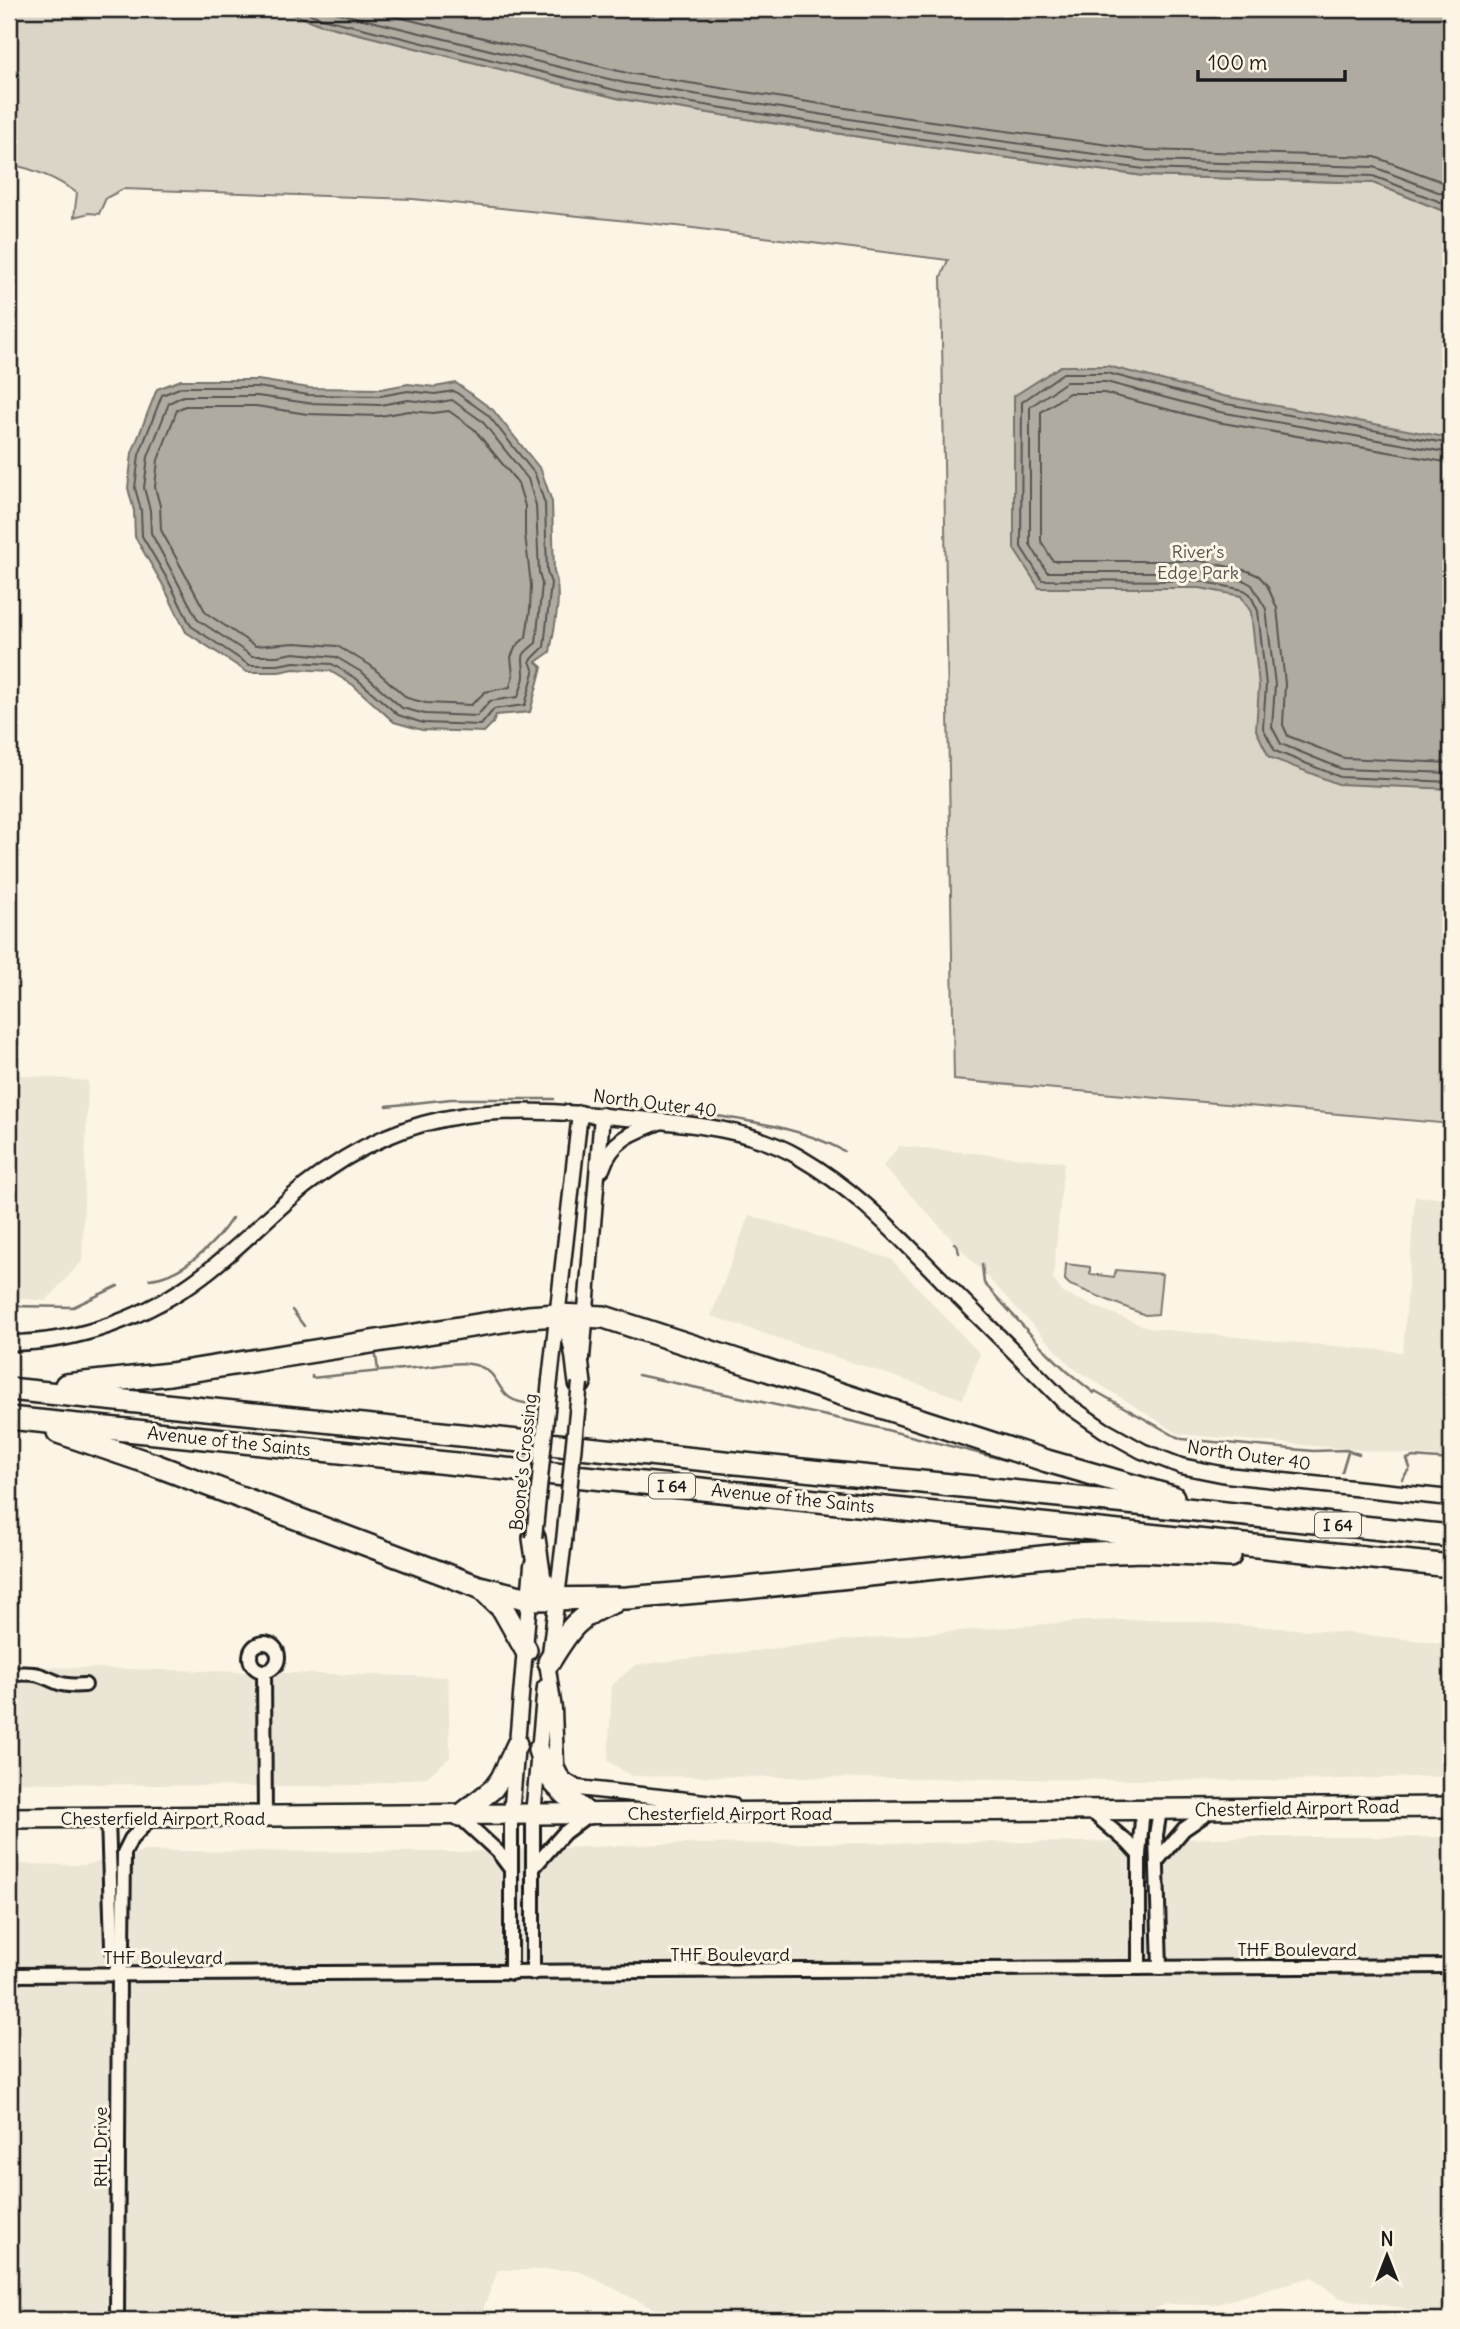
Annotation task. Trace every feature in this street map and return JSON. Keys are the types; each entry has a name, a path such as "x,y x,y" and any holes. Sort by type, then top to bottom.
{"highway":[{"path":"557,1315 573,1334 580,1383"},
{"path":"13,1390 170,1374 514,1319 557,1315 604,1317 1035,1457 1225,1513"},
{"name":"Avenue of the Saints","path":"13,1390 1451,1536"},
{"name":"Avenue of the Saints","path":"9,1419 1451,1566"},
{"path":"30,1421 479,1587 529,1599 627,1598 1084,1553 1142,1551 1219,1556 1313,1552"},
{"path":"534,1538 540,1578 558,1599"},
{"path":"479,1587 503,1609 526,1650"},
{"path":"548,1666 568,1630 580,1618 596,1608 627,1598"}],"main road":[{"path":"459,1816 493,1789 517,1744"},
{"path":"538,1750 545,1772 554,1786 589,1814"},
{"name":"Chesterfield Airport Road","path":"9,1818 1451,1807"}],"street":[{"name":"North Outer 40","path":"9,1343 36,1343 79,1336 141,1311 173,1294 203,1275 278,1208 335,1164 394,1133 437,1120 496,1111 533,1110 691,1123 731,1131 796,1155 861,1199 886,1221 1065,1403 1104,1430 1142,1451 1181,1466 1226,1475 1451,1499"},
{"name":"Boone's Crossing","path":"511,1815 534,1538 580,1114"},
{"path":"533,1973 533,1815 538,1750 558,1599 580,1383 602,1115"},
{"path":"597,1188 606,1159 620,1140 662,1121"},
{"path":"548,1666 554,1709 556,1764 558,1772 567,1783 578,1788 786,1811"},
{"path":"264,1671 265,1817"},
{"path":"9,1674 38,1675 68,1686 85,1685"},
{"path":"1139,1968 1139,1855 1148,1809"},
{"path":"1148,1809 1156,1835 1160,1968"},
{"path":"1157,1861 1184,1829 1214,1809"},
{"path":"1091,1811 1139,1855"},
{"path":"533,1868 564,1833 589,1814"},
{"path":"511,1815 511,1973"},
{"path":"459,1816 510,1868"},
{"name":"RHL Drive","path":"108,1818 112,1946 119,1974"},
{"name":"RHL Drive","path":"117,2320 119,1974 123,1947 124,1853 131,1839 151,1818"},
{"name":"THF Boulevard","path":"9,1975 1451,1966"}],"shaded area":[{"path":"9,1074 88,1081 82,1261 46,1301 9,1297"},
{"path":"899,1146 1064,1162 1053,1279 1063,1293 1148,1328 1266,1340 1403,1352 1415,1196 1451,1199 1451,1458 1179,1434 1072,1367 883,1166"},
{"path":"749,1215 891,1259 980,1354 963,1399 711,1316"},
{"path":"1161,1619 1348,1633 1451,1644 1451,1776 1269,1781 632,1776 608,1761 612,1685 635,1665 846,1640 1085,1621"},
{"path":"9,1666 448,1677 450,1757 427,1777 360,1785 252,1787 9,1782"},
{"path":"1246,1837 1451,1837 1451,2313 1435,2313 1339,2298 1312,2277 1213,2305 1167,2304 1122,2320 672,2318 577,2270 498,2270 479,2320 9,2320 9,1864 85,1865 144,1851 458,1852 664,1844 1082,1842"}],"green space":[{"name":"River's Edge Park","path":"9,9 280,9 319,24 621,99 898,143 1144,176 1373,183 1451,214 1451,1124 954,1080 941,277 948,260 677,226 413,199 123,189 106,198 99,214 89,213 74,217 77,193 44,175 9,164"},
{"path":"1066,1264 1090,1267 1090,1274 1114,1277 1116,1270 1162,1274 1158,1314 1145,1315 1070,1285 1065,1280"}],"water":[{"path":"280,9 1451,9 1451,214 1373,183 1144,176 898,143 621,99 319,24"},
{"path":"1061,366 1108,366 1223,396 1451,438 1451,789 1338,784 1269,757 1256,730 1259,686 1251,612 1241,596 1200,588 1039,588 1014,549 1014,396"},
{"path":"181,380 258,380 309,388 381,389 408,384 435,387 456,383 493,410 541,470 552,502 557,612 550,652 536,662 542,667 530,712 496,715 493,723 484,732 422,730 394,722 353,685 330,671 294,669 247,672 186,632 135,537 134,511 128,488 132,453 157,389"}],"waterway":[{"path":"387,1106 451,1099 554,1099"},
{"path":"641,1108 684,1111"},
{"path":"699,1113 792,1131 844,1151"},
{"path":"149,1279 173,1272 196,1258 232,1218"},
{"path":"954,1243 959,1253"},
{"path":"982,1264 984,1283 1068,1372 1094,1393 1095,1391 1175,1436 1182,1439 1313,1451 1346,1450 1359,1454"},
{"path":"9,1306 73,1307 118,1286"},
{"path":"292,1310 304,1326"},
{"path":"375,1349 378,1370"},
{"path":"312,1376 464,1363 475,1365 492,1374 511,1399 535,1404 534,1427 527,1427"},
{"path":"638,1375 859,1423 1033,1467"},
{"path":"1342,1472 1348,1452"},
{"path":"1402,1479 1410,1468 1407,1459 1413,1457 1451,1460"}]}
